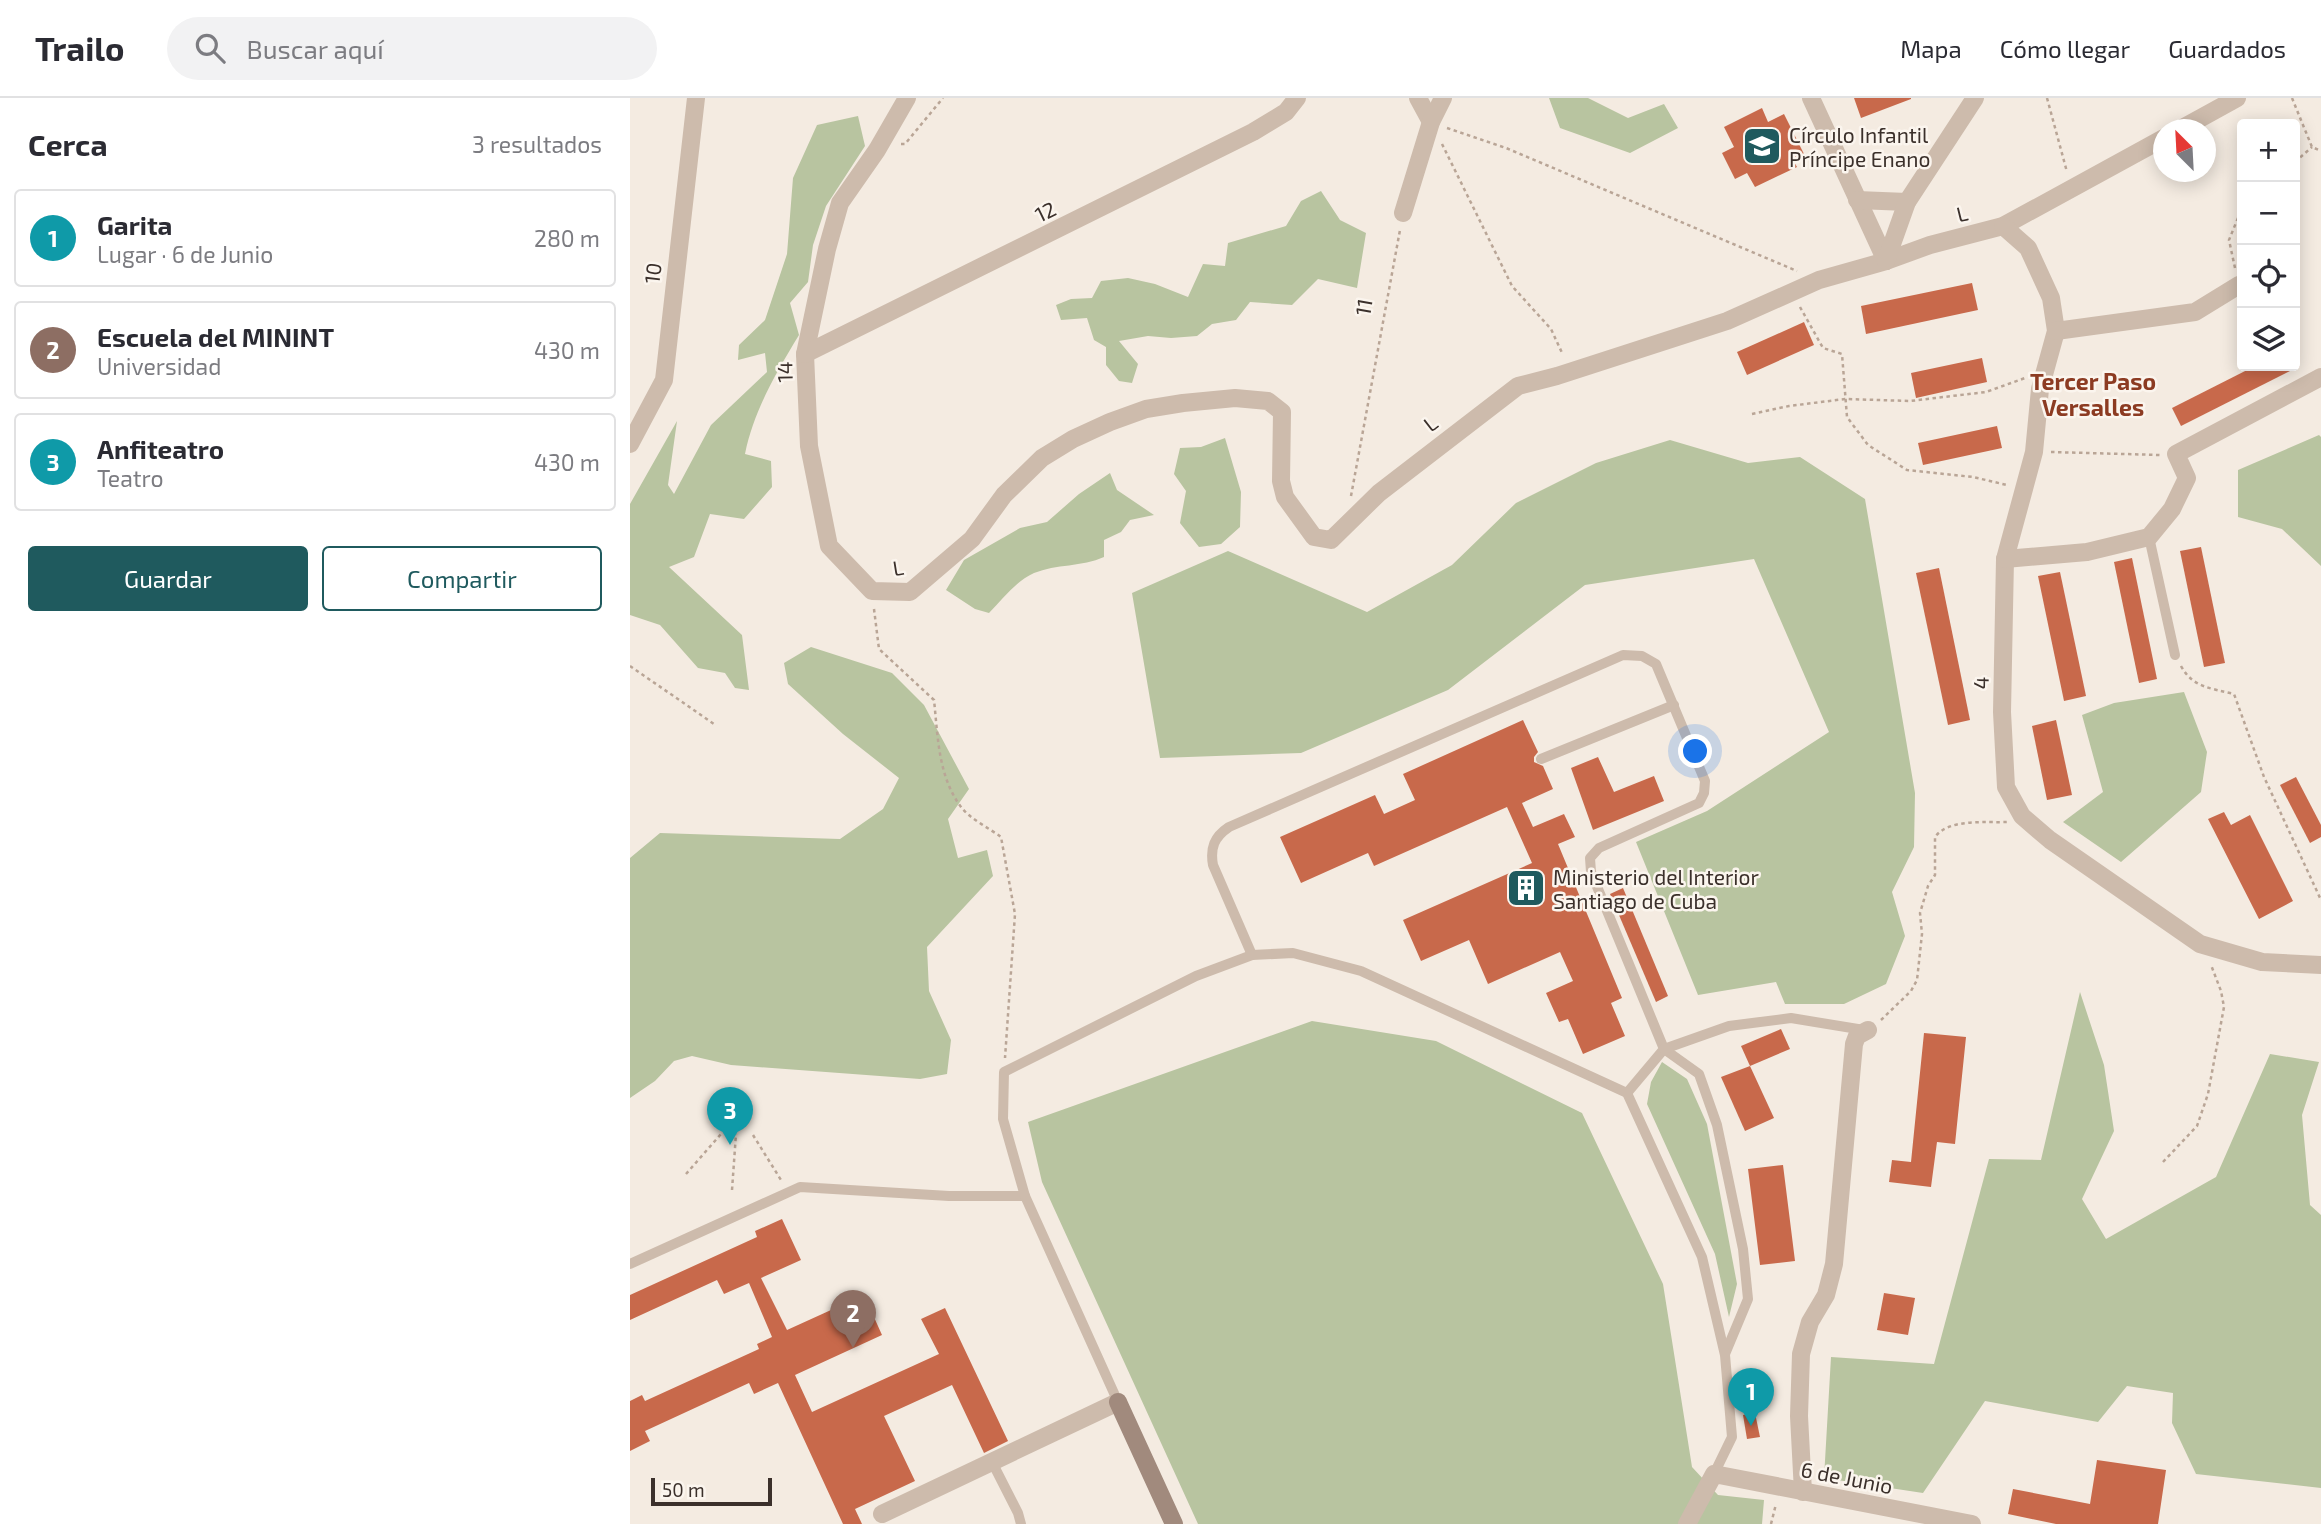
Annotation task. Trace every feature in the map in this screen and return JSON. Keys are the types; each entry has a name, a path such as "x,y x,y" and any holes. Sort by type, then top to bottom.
{"street":[{"name":"10","path":"630,444 664,380 696,98"},
{"name":"14","path":"872,591 829,546 809,446 805,354 839,203 877,150 907,98"},
{"name":"12","path":"805,354 1253,132 1286,112 1297,98"},
{"path":"1419,98 1431,122"},
{"path":"1402,213 1431,122 1443,98"},
{"path":"1811,98 1886,261"},
{"path":"1886,261 1907,202 1975,98"},
{"path":"2199,119 2237,98"},
{"name":"L","path":"872,591 910,592 972,539 1004,495 1042,458 1062,445 1110,422 1146,409 1183,403 1235,398 1268,401 1282,412 1281,481 1285,497 1314,537 1331,540 1380,493 1518,386 1727,321 1819,280 1930,245 2003,226 2153,144"},
{"path":"1857,200 1907,202"},
{"name":"4","path":"2003,226 2028,248 2051,298 2056,331 2040,389 2034,452 2022,488 2005,559 2002,712 2006,787 2021,816 2050,840 2200,944 2262,962 2321,965"},
{"path":"2056,331 2195,312 2237,286"},
{"path":"2005,559 2087,552 2149,537 2172,509 2187,478 2176,454 2321,377"},
{"path":"1804,1492 1799,1416 1801,1354 1804,1338 1826,1295 1832,1273 1854,1044 1857,1036 1868,1030"},
{"path":"882,1514 1118,1402 1174,1524"},
{"path":"1687,1524 1714,1474"},
{"name":"6 de Junio","path":"1714,1474 1972,1524"}],"lane":[{"path":"2149,537 2175,655"},
{"path":"1252,956 1213,865 1210,852 1218,834 1623,655 1642,656 1657,664 1705,781 1704,793 1699,803 1599,848 1590,858 1591,872 1664,1049 1699,1074 1717,1125 1741,1237 1748,1299 1725,1355"},
{"path":"1541,759 1674,705"},
{"path":"1118,1402 1025,1196 1003,1119 1004,1072 1195,976 1252,956 1293,953 1361,971 1627,1093 1702,1257 1725,1355 1732,1437 1714,1474"},
{"path":"1627,1093 1664,1049 1729,1026 1791,1018 1868,1030"},
{"path":"630,1264 800,1187 949,1196 1025,1196"},
{"path":"992,1462 1021,1524"}],"path":[{"path":"877,150 905,144 943,98"},
{"path":"2047,98 2071,189"},
{"path":"2292,98 2312,147 2321,151"},
{"path":"1431,122 1506,148 1819,280"},
{"path":"1431,122 1512,286 1551,329 1568,364 1581,368"},
{"path":"2300,158 2312,147"},
{"name":"11","path":"1345,529 1402,213"},
{"path":"2237,220 2229,240 2237,276"},
{"path":"1790,293 1823,348 1842,354 1847,417 1868,445 1907,470 1973,477 2022,488"},
{"path":"1752,414 1845,399 1910,401 1986,392 2045,371"},
{"path":"2034,452 2154,456 2176,454"},
{"path":"872,591 879,649 934,700 940,759 948,784 962,809 1001,837 1015,914 1004,1072"},
{"path":"2175,655 2188,679 2234,694 2264,777 2321,900"},
{"path":"630,666 715,724"},
{"path":"1868,1030 1904,999 1917,980 1922,934 1920,914 1928,886 1935,875 1937,834 1955,825 2008,822 2021,816"},
{"path":"2163,1162 2196,1126 2202,1114 2222,1020 2224,1007 2221,991 2200,944"},
{"path":"686,1174 721,1134"},
{"path":"732,1190 736,1135"},
{"path":"753,1135 781,1180"},
{"path":"1771,1524 1772,1514 1783,1488"}],"green space":[{"path":"1549,98 1588,98 1628,118 1664,104 1678,128 1630,153 1560,128"},
{"path":"858,116 865,146 826,206 813,245 808,282 790,303 799,335 760,407 745,454 771,461 772,487 744,519 710,514 694,557 669,567 742,635 749,690 735,688 725,673 698,668 660,625 630,615 630,504 677,421 668,485 674,494 711,425 767,372 765,353 738,360 739,345 765,320 787,254 793,178 817,125"},
{"path":"1321,191 1340,220 1366,233 1357,288 1318,279 1292,305 1250,302 1236,320 1212,324 1197,336 1148,336 1119,341 1138,364 1132,383 1119,381 1106,365 1106,347 1094,340 1087,318 1061,320 1056,305 1071,299 1092,298 1101,281 1128,278 1155,284 1188,297 1203,264 1225,266 1228,243 1286,226 1301,201"},
{"path":"2319,435 2321,566 2282,529 2238,517 2238,470"},
{"path":"1225,438 1241,492 1240,527 1221,544 1199,547 1180,523 1186,491 1174,474 1180,448 1201,447"},
{"path":"1670,440 1748,463 1800,457 1865,499 1915,793 1914,847 1892,892 1905,936 1886,984 1844,1004 1785,1004 1776,982 1698,995 1636,842 1707,811 1829,732 1754,559 1585,585 1448,690 1301,753 1160,758 1132,593 1228,551 1367,612 1452,565 1516,503 1596,463"},
{"path":"1110,473 1117,490 1154,515 1130,520 1121,532 1104,540 1104,557 1027,576 989,613 975,609 946,590 964,560 1020,528 1047,522 1079,494"},
{"path":"811,647 892,673 924,705 969,789 948,819 958,858 987,850 993,876 927,947 929,991 951,1040 947,1074 920,1079 731,1065 692,1056 674,1061 655,1081 630,1098 630,858 660,833 840,839 883,809 899,778 843,734 788,684 784,663"},
{"path":"2184,692 2207,752 2201,792 2121,862 2063,822 2103,792 2082,715 2114,703"},
{"path":"2080,992 2104,1065 2114,1131 2082,1199 2106,1239 2216,1177 2270,1054 2319,1062 2302,1115 2310,1205 2321,1215 2321,1488 2196,1474 2172,1423 2173,1393 2127,1386 2098,1422 1985,1401 1923,1493 1824,1478 1831,1357 1934,1364 1989,1159 2041,1160"},
{"path":"1312,1021 1436,1041 1582,1113 1663,1284 1692,1467 1718,1495 1764,1500 1762,1524 1198,1524 1042,1182 1028,1122"},
{"path":"1662,1062 1687,1079 1707,1124 1737,1284 1729,1317 1715,1254 1647,1104 1651,1082"}],"building":[{"path":"1854,98 1911,98 1911,99 1861,118"},
{"path":"1762,108 1768,122 1784,114 1804,154 1793,160 1797,167 1755,187 1747,173 1735,179 1722,153 1734,147 1724,127"},
{"path":"1972,283 1978,310 1866,334 1861,306"},
{"path":"1804,322 1814,345 1747,375 1737,352"},
{"path":"1982,358 1987,382 1916,398 1911,373"},
{"path":"2245,371 2290,371 2181,426 2172,408"},
{"path":"1997,426 2002,448 1923,465 1918,443"},
{"path":"2201,547 2225,663 2204,667 2180,551"},
{"path":"2132,558 2157,679 2139,683 2114,562"},
{"path":"1939,568 1970,720 1948,725 1916,573"},
{"path":"2060,572 2086,696 2064,701 2038,576"},
{"name":"Ministerio del Interior Santiago de Cuba","path":"1523,720 1538,752 1534,762 1543,766 1553,789 1522,803 1533,827 1564,814 1575,837 1558,844 1622,998 1611,1003 1625,1036 1583,1054 1568,1019 1559,1022 1546,993 1573,981 1560,952 1488,984 1469,940 1421,961 1403,920 1532,863 1507,807 1374,866 1368,853 1301,883 1280,837 1375,795 1384,814 1415,800 1403,774"},
{"path":"2056,720 2072,795 2047,800 2032,726"},
{"path":"1598,757 1614,792 1654,776 1664,801 1593,830 1571,768"},
{"path":"2296,777 2321,825 2321,837 2310,843 2280,785"},
{"path":"2224,812 2231,825 2250,815 2293,901 2259,919 2208,819"},
{"path":"1623,888 1668,996 1656,1002 1610,894"},
{"path":"1781,1029 1790,1049 1750,1066 1741,1046"},
{"path":"1924,1033 1966,1037 1955,1144 1937,1142 1931,1187 1889,1182 1892,1160 1911,1162"},
{"path":"1750,1066 1774,1118 1745,1131 1721,1077"},
{"path":"1783,1165 1795,1261 1760,1265 1748,1169"},
{"path":"782,1219 801,1260 761,1278 787,1330 864,1295 882,1335 795,1375 812,1412 939,1354 921,1319 945,1308 1008,1441 984,1453 952,1385 884,1416 915,1481 855,1509 862,1524 843,1524 778,1383 754,1394 749,1383 645,1431 650,1441 630,1451 630,1401 642,1395 645,1401 759,1349 757,1344 772,1337 749,1283 724,1294 717,1280 630,1320 630,1295 757,1237 755,1231"},
{"path":"1884,1293 1915,1298 1908,1335 1877,1330"},
{"path":"1755,1413 1760,1437 1747,1439 1743,1415"},
{"path":"2097,1460 2166,1470 2158,1524 2056,1524 2008,1514 2013,1489 2090,1504"}],"place":[{"name":"Círculo Infantil Príncipe Enano","path":"1762,146"},
{"name":"Ministerio del Interior Santiago de Cuba","path":"1526,888"},
{"name":"Anfiteatro","path":"730,1145"},
{"name":"Escuela del MININT","path":"853,1348"},
{"name":"Garita","path":"1751,1426"}],"district":[{"name":"Tercer Paso Versalles","path":"2093,394"}]}
